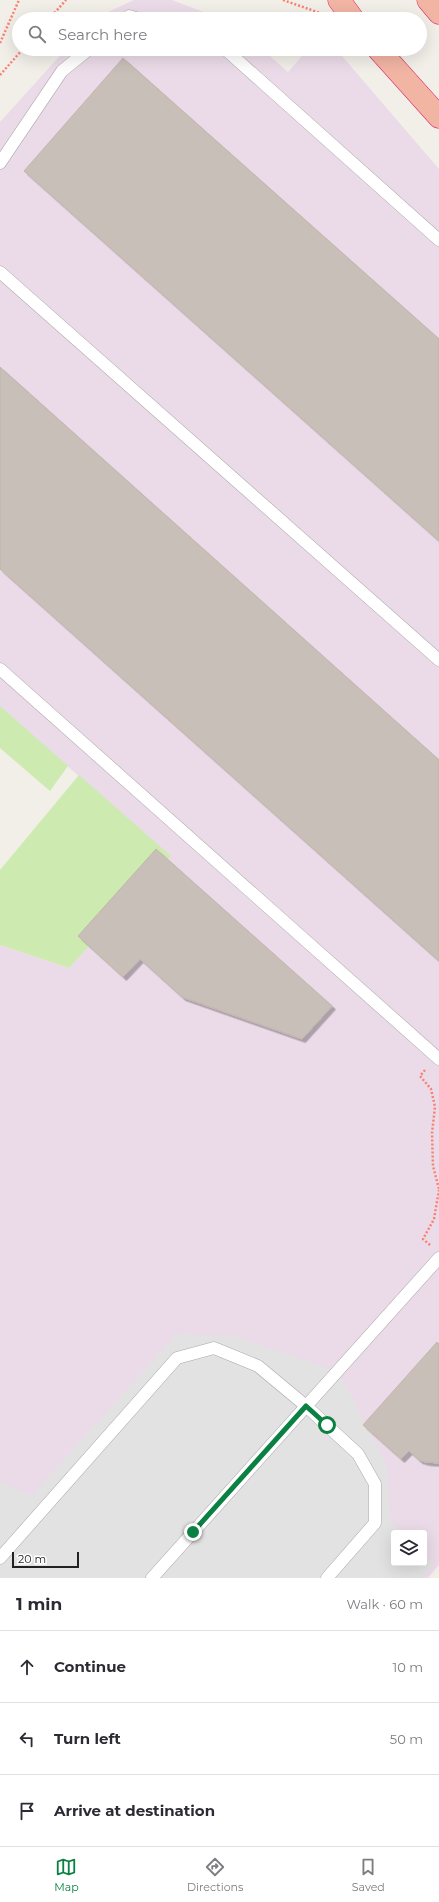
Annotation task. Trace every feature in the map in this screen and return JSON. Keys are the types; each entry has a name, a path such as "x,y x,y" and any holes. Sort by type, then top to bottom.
{"highway":[{"path":"428,0 439,13"},
{"path":"384,56 439,117"}],"lane":[{"path":"0,163 62,71 80,56"},
{"path":"233,56 439,240"},
{"path":"0,272 439,660"},
{"path":"0,669 438,1060"},
{"path":"152,1578 306,1406 436,1253"},
{"path":"0,1558 178,1358 214,1348 258,1366 306,1406 358,1454 375,1484 375,1523 327,1578"}],"path":[{"path":"14,12 19,0"},
{"path":"56,12 66,0"},
{"path":"283,0 315,12"},
{"path":"332,12 347,11"},
{"path":"0,43 12,16"},
{"path":"0,75 17,56"},
{"path":"436,1253 423,1239 434,1219 439,1190 433,1166 432,1133 435,1107 431,1089 420,1076 438,1060"}],"shaded area":[{"path":"134,0 172,0 204,12 108,12"},
{"path":"60,56 270,56 288,72 302,56 342,56 439,169 439,1565 428,1578 0,1578 0,945 69,968 170,856 0,707 0,122"},
{"path":"177,1334 233,1336 338,1371 386,1464 391,1521 400,1530 391,1530 391,1566 427,1566 427,1558 433,1565 422,1578 0,1578 0,1481 31,1496"}],"green space":[{"path":"0,706 68,766 50,791 0,748"},
{"path":"79,775 171,856 69,968 0,945 0,870"}],"building":[{"path":"123,58 439,339 439,541 24,171"},
{"path":"0,367 439,760 439,961 0,569"},
{"path":"156,849 332,1006 302,1039 182,997 140,959 123,977 78,936"},
{"path":"437,1342 439,1344 439,1463 419,1460 409,1451 401,1459 363,1425"}],"route":[{"path":"193,1532 306,1406 327,1425"}]}
